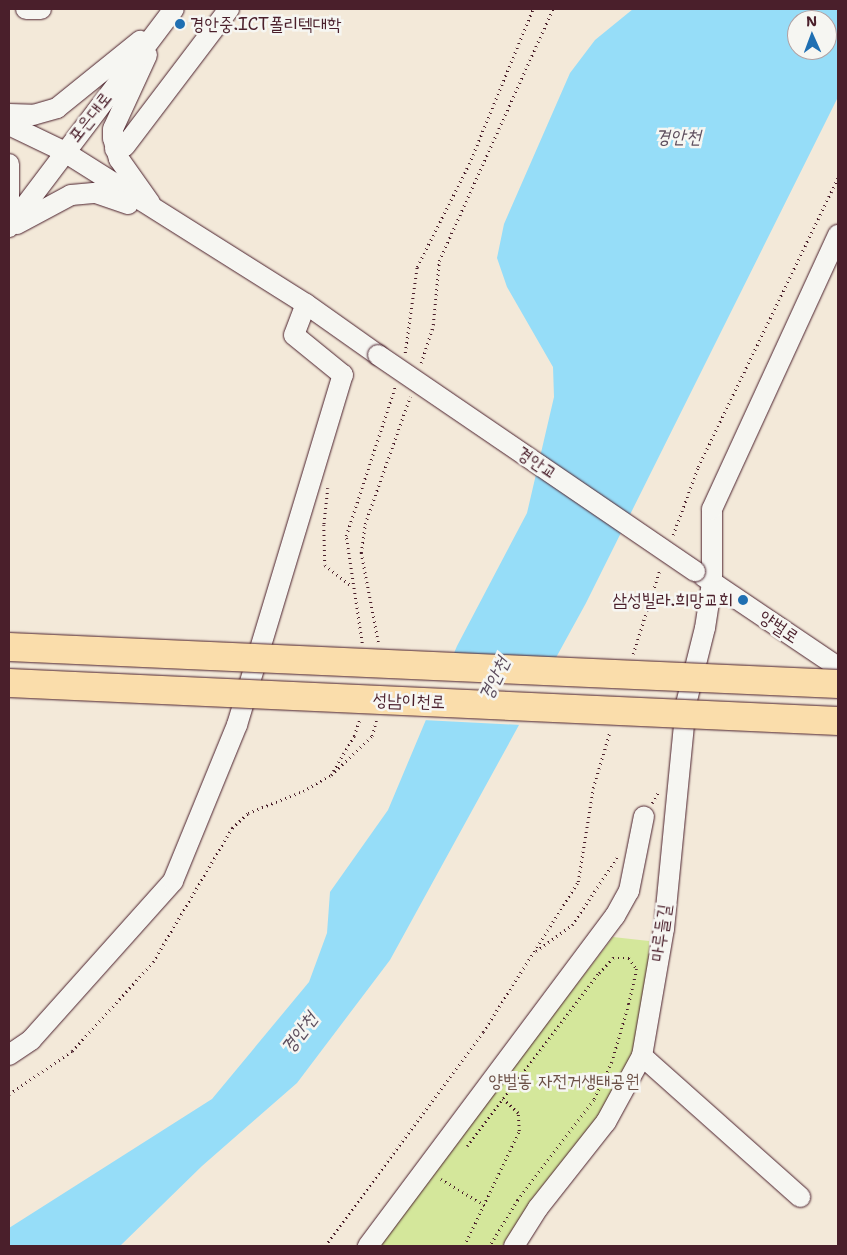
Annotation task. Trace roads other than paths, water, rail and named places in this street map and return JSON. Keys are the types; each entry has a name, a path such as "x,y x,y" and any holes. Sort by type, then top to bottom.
{"highway":[{"path":"9,647 838,684"},
{"name":"성남이천로","path":"9,683 838,721"}],"street":[{"path":"26,9 41,9"},
{"name":"포은대로","path":"9,228 63,152 174,9"},
{"path":"114,149 125,146 229,9"},
{"path":"9,114 33,115 57,108 82,84 160,26"},
{"path":"158,214 114,149 113,129 160,26"},
{"path":"9,125 63,152 158,214"},
{"path":"9,164 9,201"},
{"path":"9,228 56,202 84,192 96,192 158,214"},
{"name":"경안교","path":"158,214 306,304 695,571"},
{"name":"마루들길","path":"514,1246 538,1208 606,1122 642,1056 664,929 678,760 712,582 712,509 838,235"},
{"path":"9,1055 31,1040 173,881 237,725 343,375 294,335 306,304"},
{"name":"양벌로","path":"695,571 838,667"},
{"path":"368,1246 497,1093 615,916 629,891 644,816"},
{"path":"642,1056 800,1197"}],"water":[{"name":"경안천","path":"633,9 838,9 838,97 586,603 390,960 297,1083 202,1166 120,1246 9,1246 9,1228 212,1099 309,982 327,933 330,892 388,810 457,646 527,513 554,397 553,367 507,287 497,258 504,224 570,73 595,40"}],"place":[{"name":"경안중.ICT폴리텍대학","path":"180,24"},
{"name":"삼성빌라.희망교회","path":"743,600"}],"park label":[{"name":"양벌동 자전거생태공원","path":"564,1081"}]}
